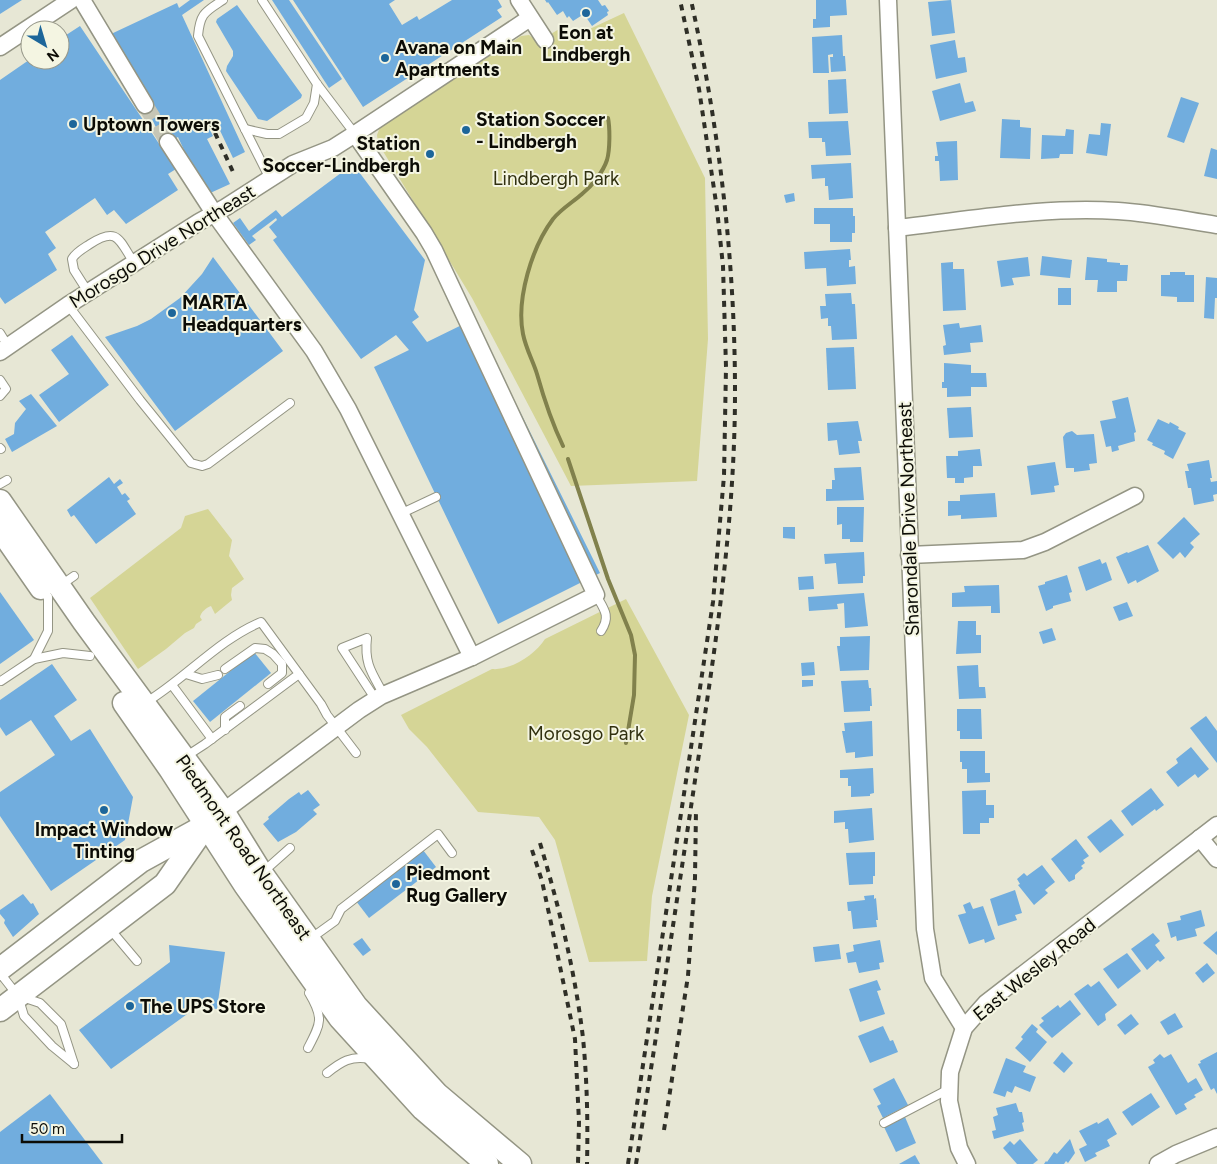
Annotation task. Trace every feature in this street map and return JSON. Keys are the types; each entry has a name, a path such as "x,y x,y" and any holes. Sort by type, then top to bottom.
{"main road":[{"name":"Piedmont Road Northeast","path":"0,501 144,704 223,811 262,874 340,1018 423,1108 487,1164"},
{"name":"Piedmont Road Northeast","path":"0,529 60,586 90,656 170,769 245,885 437,1094 520,1164"},
{"path":"0,1010 165,884 206,825"},
{"path":"0,969 141,861 206,825"}],"street":[{"path":"0,47 71,0"},
{"path":"82,0 95,25 145,105"},
{"path":"518,0 544,40"},
{"name":"Sharondale Drive Northeast","path":"888,0 924,929 932,978 964,1028"},
{"name":"Morosgo Drive Northeast","path":"3,344 293,164 333,148 530,18"},
{"path":"206,825 337,726 380,697 472,657 596,595 434,250 355,134"},
{"path":"168,142 214,213 326,369 472,657"},
{"path":"896,228 1059,210 1117,211 1217,225"},
{"path":"910,555 1023,550 1045,542 1135,496"},
{"name":"East Wesley Road","path":"967,1164 959,1148 949,1101 950,1072 964,1028 986,1003 1217,825"},
{"path":"1200,838 1217,859"},
{"path":"1158,1164 1176,1154 1217,1137"}],"lane":[{"path":"223,0 208,10 199,20 198,36 270,179"},
{"path":"262,0 317,84 355,134"},
{"path":"245,129 267,134 279,134 306,118 314,103 317,84"},
{"path":"88,292 74,270 72,259 77,253 102,236 109,234 116,237 134,263"},
{"path":"68,305 140,400 191,463 202,466 208,464 290,403"},
{"path":"0,380 6,389 0,396"},
{"path":"400,514 436,497"},
{"path":"34,660 48,631 60,586"},
{"path":"596,595 606,612 607,622 601,631"},
{"path":"144,704 164,691 237,634 261,622 356,753"},
{"path":"367,638 365,653 380,697 342,648 367,638"},
{"path":"225,669 255,648 264,649 273,654 282,664 282,673 268,684"},
{"path":"1,681 34,660 63,652 90,656"},
{"path":"186,674 202,679 218,675"},
{"path":"183,758 225,730 300,674"},
{"path":"172,684 212,739"},
{"path":"225,730 225,717 240,706"},
{"path":"308,1048 320,1026 319,1009 305,985 300,946 335,921 341,909 438,834 452,853"},
{"path":"262,874 290,848"},
{"path":"109,927 137,961"},
{"path":"0,973 18,996 24,1016 52,1046 74,1064 61,1024 40,1002 18,996"},
{"path":"327,1073 342,1060 364,1058 382,1062"},
{"path":"884,1123 949,1089"}],"green space":[{"name":"Lindbergh Park","path":"624,13 705,178 708,339 697,481 571,486 472,298 378,143 377,135 380,127 521,36 529,35 538,42 559,29 581,33"},
{"path":"208,509 232,540 229,556 244,579 232,588 232,600 215,614 211,606 206,609 200,617 202,620 194,628 138,669 90,598 181,528 185,516"},
{"name":"Morosgo Park","path":"626,599 689,715 652,896 647,961 589,962 555,840 539,817 478,812 427,747 409,729 401,715 492,669 507,667 522,660 529,656 545,639"}],"building":[{"path":"0,0 22,0 0,14"},
{"path":"190,0 204,0 182,15 245,152 233,158 215,120 207,124 213,136 207,139 230,184 208,194 196,176 178,137 164,144 111,34 177,3 179,8"},
{"path":"272,0 289,0 342,79 329,88"},
{"name":"Avana on Main Apartments","path":"293,0 395,0 389,4 402,25 417,16 419,20 452,0 498,0 502,7 497,10 502,17 363,107"},
{"name":"Eon at Lindbergh","path":"545,0 598,0 609,11 607,12 608,15 592,26 584,14 573,21 569,16 567,18 563,11 557,15"},
{"path":"816,0 846,0 847,15 830,16 830,27 813,28 813,19 816,19"},
{"path":"951,0 955,33 932,36 928,2"},
{"path":"237,5 302,95 301,98 267,121 258,119 226,71 233,56 233,51 216,22 217,19"},
{"name":"Uptown Towers","path":"80,26 176,169 168,174 178,190 126,224 114,210 107,215 95,198 45,232 56,248 48,254 57,270 5,304 0,297 0,80 20,66 20,70 70,70 70,32"},
{"path":"842,35 846,71 831,72 830,57 833,57 833,54 828,55 829,73 813,73 812,37"},
{"path":"955,40 958,58 965,57 967,72 936,79 930,45"},
{"path":"846,79 848,113 829,114 828,80"},
{"path":"960,83 965,103 973,101 976,111 940,121 932,91"},
{"path":"1181,97 1199,103 1184,143 1167,137"},
{"path":"1002,119 1020,120 1020,127 1031,128 1030,159 1000,158"},
{"path":"848,121 851,155 826,156 825,142 822,142 822,138 809,138 808,122"},
{"path":"1101,123 1111,124 1107,156 1086,153 1089,134 1100,135"},
{"path":"1066,129 1074,130 1073,154 1060,154 1059,158 1041,159 1042,135 1065,136"},
{"path":"957,141 958,180 940,181 939,161 935,161 935,156 938,156 936,142"},
{"path":"1211,148 1217,150 1217,179 1204,176"},
{"path":"851,163 853,198 829,200 828,186 825,186 825,178 812,179 811,165"},
{"path":"353,164 425,260 414,310 419,317 412,322 427,342 474,319 600,573 498,624 374,367 409,350 396,335 361,359 273,240 277,237 269,227 277,220 276,218 252,236 256,240 249,245 233,223 240,218 249,231 276,210 282,217"},
{"path":"794,193 795,201 786,203 784,195"},
{"path":"814,208 853,208 855,233 852,233 852,242 830,242 830,224 814,224"},
{"path":"850,249 851,260 849,260 849,267 855,266 856,284 827,286 826,268 805,269 804,252"},
{"path":"1042,256 1072,260 1070,278 1040,275"},
{"path":"213,257 283,351 175,431 105,337 151,319 180,298 202,274"},
{"path":"1028,257 1030,276 1012,278 1014,285 1001,287 997,261"},
{"path":"1087,257 1107,259 1107,262 1128,265 1127,281 1117,281 1117,292 1097,292 1098,280 1085,280"},
{"path":"953,262 953,269 964,269 966,310 943,311 941,263"},
{"path":"1170,272 1185,272 1185,275 1194,275 1194,302 1177,302 1177,297 1161,296 1161,275 1170,275"},
{"path":"1206,277 1217,278 1214,319 1204,318"},
{"path":"1058,288 1071,288 1071,305 1058,305"},
{"path":"851,293 852,304 855,304 857,339 832,340 831,326 828,326 828,318 821,319 820,306 826,306 825,294"},
{"path":"959,323 960,328 981,325 983,342 970,343 971,352 944,355 943,346 946,345 943,325"},
{"path":"72,335 109,385 59,422 39,395 69,374 51,350"},
{"path":"854,347 856,389 828,390 826,348"},
{"path":"944,363 971,365 971,373 986,373 987,387 971,387 971,396 947,397 947,388 942,388 942,382 944,382"},
{"path":"31,394 57,426 12,452 5,439 14,434 15,423 26,409 19,401"},
{"path":"1128,397 1136,432 1134,433 1135,441 1118,446 1119,450 1112,452 1111,446 1106,447 1100,421 1116,418 1112,401"},
{"path":"971,407 973,437 949,438 947,408"},
{"path":"1158,419 1169,424 1170,422 1186,433 1173,459 1164,454 1165,451 1152,445 1153,443 1147,440"},
{"path":"858,421 862,441 858,441 860,453 839,455 837,440 828,441 827,423"},
{"path":"1072,431 1077,435 1094,434 1097,463 1089,464 1090,470 1074,472 1074,468 1066,468 1063,437 1066,433"},
{"path":"980,449 982,466 973,466 973,477 964,478 964,483 955,483 955,478 947,478 946,456 958,456 958,451"},
{"path":"1209,460 1212,478 1210,478 1211,482 1217,481 1217,494 1213,495 1214,501 1194,505 1185,471 1189,471 1187,464"},
{"path":"1055,462 1059,485 1054,486 1055,492 1031,495 1027,466"},
{"path":"861,467 864,500 826,501 826,489 832,489 832,480 835,480 834,468"},
{"path":"109,477 114,484 120,479 123,483 117,487 122,495 125,493 130,499 127,501 136,514 96,544 74,515 71,517 67,510"},
{"path":"995,493 997,517 961,519 961,515 948,516 948,501 960,501 960,495"},
{"path":"837,507 864,507 863,542 850,542 850,539 842,539 842,524 837,525"},
{"path":"1184,517 1200,534 1190,543 1194,547 1185,558 1180,552 1173,559 1157,543"},
{"path":"783,527 795,527 795,539 783,538"},
{"path":"1148,545 1159,571 1137,583 1136,580 1128,584 1116,557"},
{"path":"864,552 865,576 863,576 863,583 838,584 836,563 825,564 824,554"},
{"path":"1100,559 1102,564 1106,562 1112,580 1086,591 1078,567"},
{"path":"1067,575 1072,592 1069,593 1071,601 1053,606 1053,608 1046,611 1038,586"},
{"path":"813,576 814,589 799,590 798,577"},
{"path":"999,585 1000,613 991,613 991,606 952,607 952,593 965,592 964,586"},
{"path":"0,592 34,640 0,664"},
{"path":"864,593 868,626 845,628 844,603 837,604 838,609 809,611 808,597"},
{"path":"1127,602 1133,616 1119,621 1113,607"},
{"path":"958,621 976,621 976,635 981,635 981,653 956,654"},
{"path":"1052,628 1056,640 1043,644 1039,632"},
{"path":"870,636 869,670 840,671 837,646 840,646 840,637"},
{"path":"254,652 271,673 210,722 193,701"},
{"path":"814,662 815,675 802,676 801,663"},
{"path":"52,664 77,700 54,716 71,741 90,729 133,797 125,840 51,891 0,816 0,792 55,755 31,720 6,736 0,727 0,700"},
{"path":"978,665 979,687 985,687 986,698 959,699 957,666"},
{"path":"802,680 813,680 813,686 802,687"},
{"path":"868,680 869,688 871,688 872,706 870,706 870,711 844,712 841,681"},
{"path":"957,709 981,709 982,739 960,739 960,731 957,731"},
{"path":"1206,716 1217,731 1217,763 1190,728"},
{"path":"872,721 873,756 855,758 855,752 846,753 842,731 845,731 844,723"},
{"path":"1191,747 1209,769 1198,778 1195,774 1178,787 1166,772 1178,763 1176,759"},
{"path":"960,751 985,751 985,773 990,773 990,782 967,783 967,769 962,769"},
{"path":"873,768 874,793 870,794 870,796 851,797 851,786 848,786 848,778 840,778 840,770"},
{"path":"1151,788 1164,805 1156,811 1155,809 1132,826 1121,811"},
{"path":"308,790 320,805 313,810 317,814 296,832 278,842 263,824 269,819 268,817 289,799 299,792 301,795"},
{"path":"986,790 986,805 994,805 994,818 989,818 989,823 980,823 980,834 963,834 962,791"},
{"path":"872,808 874,840 849,843 848,829 845,829 845,822 834,823 834,811"},
{"path":"1111,819 1124,835 1100,853 1087,837"},
{"path":"1076,839 1089,856 1083,860 1085,863 1081,866 1083,868 1075,875 1075,879 1069,882 1051,859"},
{"name":"Piedmont Rug Gallery","path":"423,850 436,867 369,918 356,901"},
{"path":"875,852 873,884 849,885 846,853"},
{"path":"1042,865 1055,882 1045,890 1048,893 1034,905 1018,885 1020,884 1017,879 1024,873 1027,876"},
{"path":"1015,890 1022,913 1015,915 1017,920 998,926 990,899"},
{"path":"23,894 31,904 33,903 39,914 13,937 4,923 5,920 0,914 0,910"},
{"path":"874,895 874,899 876,898 877,927 853,929 851,911 848,911 847,902 865,900 864,896"},
{"path":"970,902 973,909 983,906 995,939 985,943 984,939 969,944 958,915 966,913 963,905"},
{"path":"1201,910 1205,926 1195,929 1197,936 1177,941 1176,936 1171,938 1167,923 1181,920 1180,916"},
{"path":"1217,931 1217,955 1203,943"},
{"path":"1153,933 1160,941 1155,945 1165,958 1160,962 1158,960 1147,970 1131,949"},
{"path":"362,938 371,950 363,956 353,944"},
{"path":"880,940 884,962 879,963 880,969 859,973 856,962 848,963 846,953 854,951 853,945"},
{"path":"839,944 841,959 815,962 813,947"},
{"path":"169,945 225,952 217,1009 197,1007 111,1069 79,1030 170,962"},
{"path":"1127,953 1141,971 1118,989 1103,969"},
{"path":"1207,963 1215,973 1203,983 1195,973"},
{"path":"877,980 881,990 877,991 885,1014 860,1022 849,989"},
{"path":"1099,981 1117,1005 1105,1014 1106,1020 1098,1026 1074,994 1088,984 1091,987"},
{"path":"1070,1000 1081,1014 1052,1038 1039,1025 1044,1021 1041,1018 1058,1005 1060,1008"},
{"path":"1175,1013 1183,1027 1168,1035 1160,1022"},
{"path":"1131,1014 1139,1024 1125,1035 1117,1025"},
{"path":"1032,1024 1038,1029 1036,1032 1047,1042 1030,1062 1015,1048"},
{"path":"883,1026 890,1041 893,1040 898,1052 870,1063 858,1036"},
{"path":"1062,1052 1073,1063 1064,1073 1053,1063"},
{"path":"1217,1052 1217,1094 1214,1088 1211,1090 1198,1064"},
{"path":"1160,1054 1164,1058 1171,1054 1188,1083 1196,1078 1203,1090 1184,1104 1187,1109 1176,1115 1148,1067 1155,1063 1153,1060"},
{"path":"1006,1058 1026,1066 1023,1072 1036,1077 1030,1092 1015,1086 1012,1093 1007,1091 1005,1097 993,1093"},
{"path":"894,1078 908,1105 883,1118 877,1106 881,1104 873,1089"},
{"path":"1151,1093 1160,1107 1132,1126 1122,1112"},
{"path":"50,1094 103,1164 0,1164 0,1132"},
{"path":"1016,1103 1019,1112 1022,1112 1024,1131 994,1139 992,1131 996,1130 993,1117 998,1115 996,1108"},
{"path":"905,1117 916,1143 896,1152 884,1127"},
{"path":"1108,1118 1117,1134 1107,1140 1110,1146 1095,1153 1097,1156 1085,1162 1079,1149 1087,1145 1079,1131"},
{"path":"1020,1139 1038,1160 1033,1164 1017,1164 1003,1148 1010,1141 1014,1145"},
{"path":"1070,1139 1075,1153 1068,1163 1066,1161 1064,1164 1044,1164 1054,1152 1057,1154"},
{"path":"915,1155 920,1164 899,1164"}],"waterway":[{"path":"563,446 548,411 524,339 521,320 524,290 532,258 545,231 556,215 590,187 605,165 609,145 608,118"},
{"path":"568,459 608,579 631,635 635,655 634,695 626,743"}],"tunnel":[{"path":"145,105 168,142"}],"railway":[{"path":"628,1164 713,602 724,476 726,367 723,266 717,209 699,89 680,0"},
{"path":"636,1164 704,720 723,580 732,486 735,392 734,343 724,195 710,97 691,0"},
{"path":"210,122 234,174"},
{"path":"664,1130 688,976 695,878 696,810"},
{"path":"540,843 566,939 580,1013 586,1085 587,1164"},
{"path":"532,850 542,881 575,1039 579,1122 578,1164"}],"place":[{"name":"Eon at Lindbergh","path":"586,13"},
{"name":"Avana on Main Apartments","path":"385,58"},
{"name":"Uptown Towers","path":"73,124"},
{"name":"Station Soccer - Lindbergh","path":"466,130"},
{"name":"Station Soccer-Lindbergh","path":"430,154"},
{"name":"MARTA Headquarters","path":"172,313"},
{"name":"Impact Window Tinting","path":"104,810"},
{"name":"Piedmont Rug Gallery","path":"396,884"},
{"name":"The UPS Store","path":"130,1006"}]}
